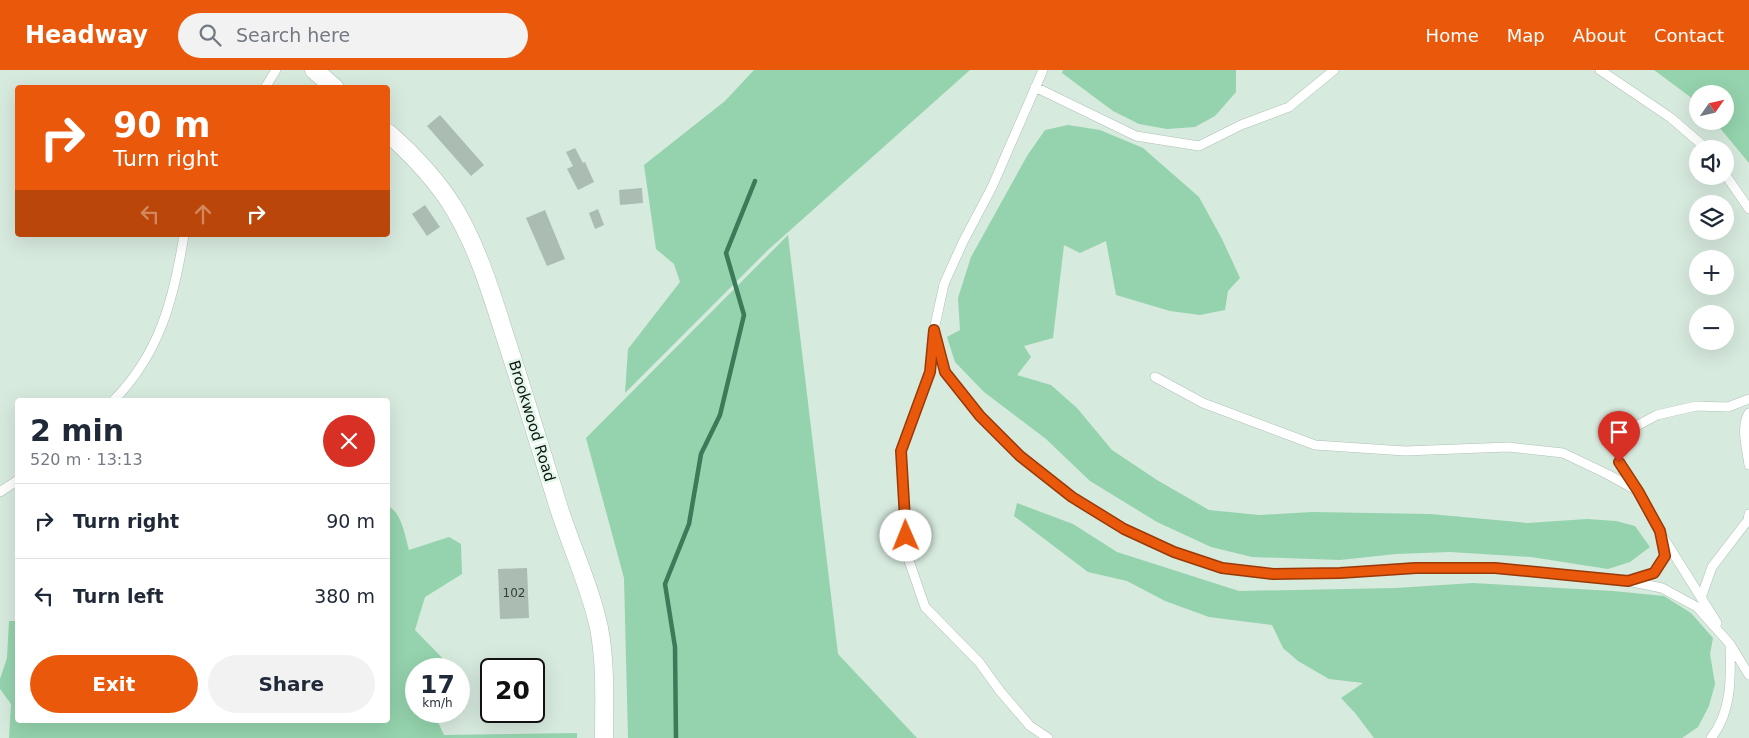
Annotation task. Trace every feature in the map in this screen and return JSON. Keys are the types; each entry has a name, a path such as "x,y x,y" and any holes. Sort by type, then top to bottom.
{"street":[{"path":"314,70 332,85"},
{"name":"Brookwood Road","path":"390,135 407,150 432,178 454,209 478,255 561,514 591,595 599,630 605,675 604,738"}],"lane":[{"path":"267,85 276,70"},
{"path":"1042,70 992,187 963,242 944,284 934,330 930,372 901,451 906,552 925,607 979,662 1000,691 1030,726 1048,738"},
{"path":"1035,87 1136,136 1199,146 1241,125 1289,107 1334,70"},
{"path":"1600,70 1671,118 1697,140"},
{"path":"1733,185 1749,209"},
{"path":"116,398 143,365 163,325 176,280 184,237"},
{"path":"934,330 945,372 980,416 1020,456 1072,497 1124,529 1174,552 1222,568 1273,574 1340,573 1416,568 1495,568 1628,581 1662,588 1697,607 1730,644 1731,681 1727,704 1716,732 1711,738"},
{"path":"1154,377 1203,403 1315,445 1405,451 1508,447 1563,453 1638,491"},
{"path":"1749,400 1728,407 1696,406 1657,415 1627,431 1619,462 1749,675"},
{"path":"1749,413 1745,436 1749,465"},
{"path":"0,492 15,482"},
{"path":"1701,598 1712,567 1748,520 1749,514"},
{"path":"1628,581 1654,573 1665,556 1660,531"}],"green space":[{"path":"754,70 970,70 768,250 625,393 628,349 680,282 674,264 656,249 644,165 725,101"},
{"path":"1063,70 1236,70 1236,92 1215,116 1195,127 1167,129 1139,124 1113,111 1062,73"},
{"path":"1654,70 1749,70 1749,163 1734,145 1734,140 1730,140 1722,130 1734,130 1734,85 1689,85 1689,96"},
{"path":"1068,125 1100,130 1143,148 1199,197 1222,239 1240,278 1228,291 1225,310 1200,315 1170,311 1116,295 1106,241 1080,253 1064,245 1053,338 1024,346 1031,357 1017,375 1051,385 1077,408 1112,450 1157,480 1209,510 1259,515 1312,512 1430,514 1528,523 1587,519 1616,521 1635,526 1650,547 1630,562 1608,569 1531,557 1450,552 1396,554 1340,560 1252,557 1211,547 1157,522 1090,481 1046,439 984,392 955,362 947,337 960,330 958,298 971,257 1027,156 1045,130"},
{"path":"788,235 838,654 917,738 628,738 624,578 586,438"},
{"path":"1017,503 1073,524 1117,552 1239,591 1395,588 1473,583 1613,591 1664,596 1691,613 1713,638 1710,654 1715,684 1709,706 1698,727 1682,738 1374,738 1341,698 1363,683 1329,679 1298,661 1283,648 1272,625 1209,617 1165,601 1127,581 1088,572 1014,516"},
{"path":"390,507 400,519 409,550 449,537 461,544 462,574 425,597 415,630 442,658 405,658 405,723 438,723 444,735 577,733 577,738 9,738 11,704 0,689 0,679 7,658 9,621 15,621 15,723 390,723"}],"building":[{"path":"440,115 484,165 471,176 427,126"},
{"path":"575,148 583,163 585,162 594,182 578,190 567,169 573,166 566,152"},
{"path":"642,188 643,203 620,205 619,190"},
{"path":"425,205 440,227 427,236 412,214"},
{"path":"598,209 604,225 595,229 589,213"},
{"path":"545,210 565,259 547,266 526,218"},
{"path":"527,568 529,618 500,619 498,569"}],"waterway":[{"path":"676,738 675,647 665,584 689,524 701,454 720,415 744,315 726,253 755,181"}],"route":[{"path":"906,536 901,451 930,372 934,330 945,372 980,416 1020,456 1072,497 1124,529 1174,552 1222,568 1273,574 1340,573 1416,568 1495,568 1628,581 1654,573 1665,556 1660,531 1638,491 1619,462"}]}
